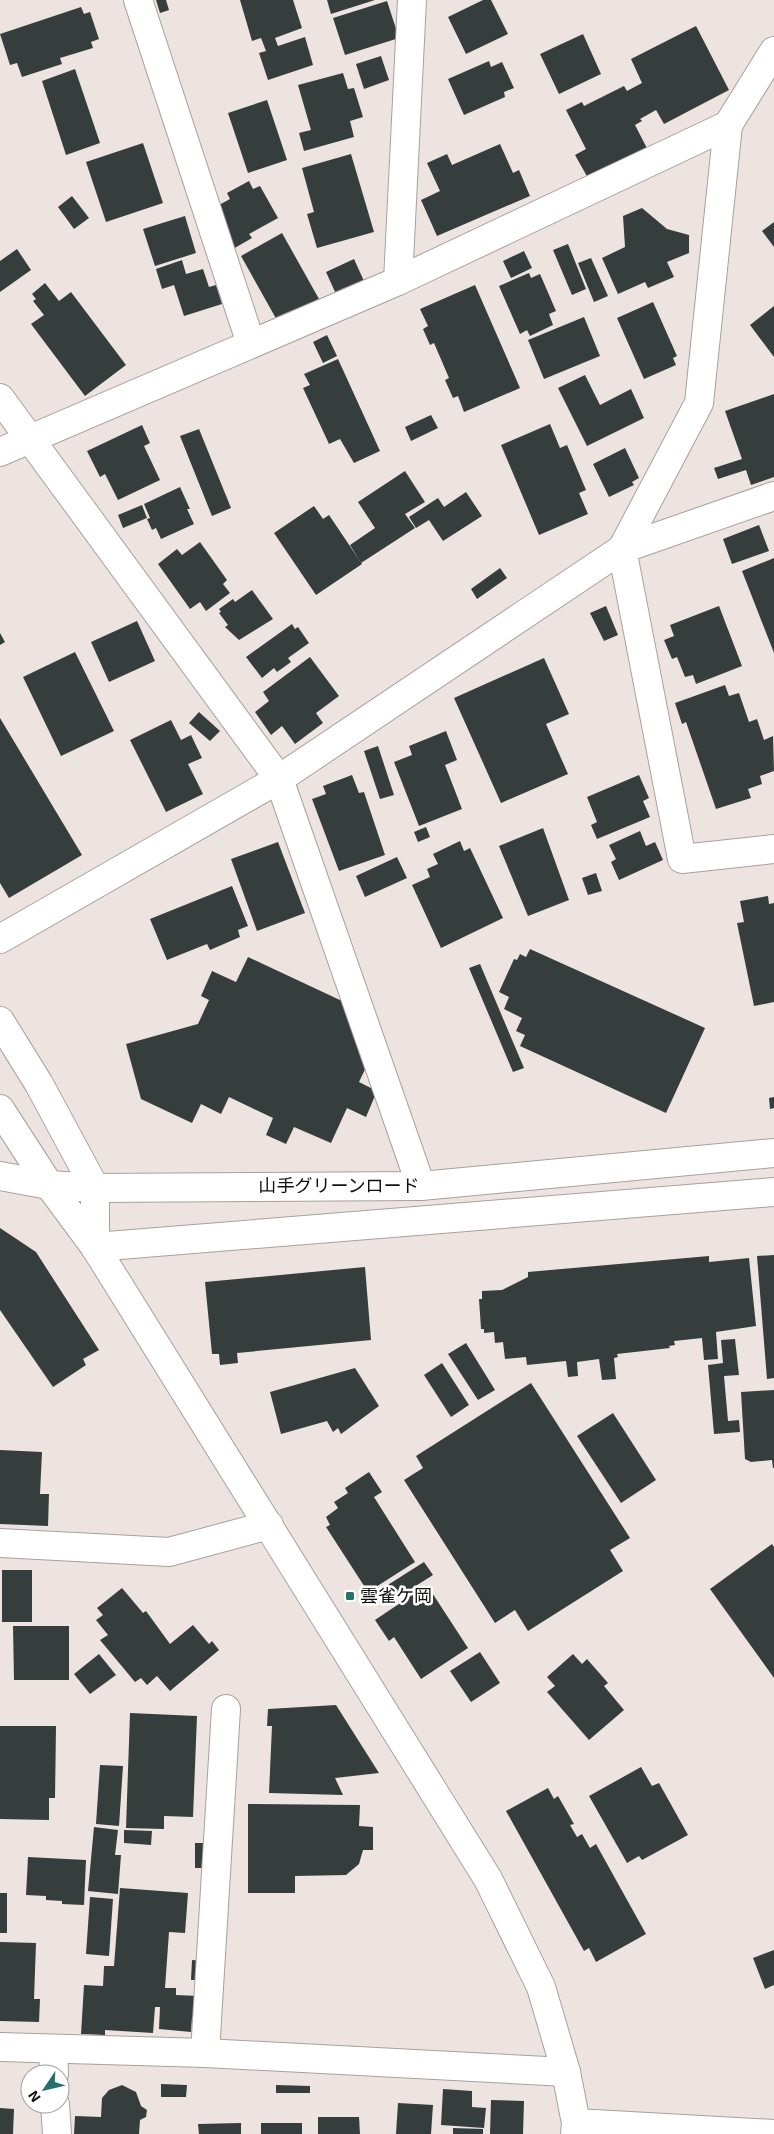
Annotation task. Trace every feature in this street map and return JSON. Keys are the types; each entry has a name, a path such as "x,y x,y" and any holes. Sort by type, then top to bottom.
{"street":[{"path":"138,0 251,344"},
{"path":"398,281 412,0"},
{"path":"774,52 728,125 699,403 622,549 682,859 774,849"},
{"path":"0,452 398,281 728,125"},
{"path":"0,398 279,779 421,1186"},
{"path":"0,939 279,779 622,549 774,496"},
{"path":"0,1021 38,1084 95,1188 95,1247"},
{"path":"0,1109 49,1185 95,1247 488,1879 541,1987 566,2072 575,2129 774,2134"},
{"name":"山手グリーンロード","path":"0,1176 49,1185 95,1188 421,1186 774,1153"},
{"name":"山手グリーンロード","path":"95,1247 774,1192"},
{"path":"0,1543 169,1552 269,1525"},
{"path":"205,2054 226,1709"},
{"path":"0,2047 54,2061 205,2054 566,2072"},
{"path":"55,2114 56,2134"}],"building":[{"path":"156,0 166,0 169,10 160,13"},
{"path":"240,0 293,0 302,28 275,38 278,46 305,37 313,65 268,80 259,53 266,51 261,38 252,41"},
{"path":"327,0 375,0 331,14"},
{"path":"483,0 491,0 508,34 466,54 448,17"},
{"path":"387,1 399,38 345,55 333,18"},
{"path":"81,7 84,14 90,12 99,39 91,42 93,48 60,58 62,64 22,77 17,63 10,65 0,34"},
{"path":"696,26 729,90 664,124 656,110 640,119 642,121 635,125 651,156 588,178 575,155 586,149 566,110 582,102 584,106 624,86 627,91 642,83 631,59"},
{"path":"583,34 601,74 559,94 540,54"},
{"path":"381,56 389,80 364,89 356,64"},
{"path":"489,61 491,67 502,62 514,88 504,92 505,97 464,115 448,79"},
{"path":"75,69 100,143 66,155 42,81"},
{"path":"343,73 348,89 354,88 363,117 350,121 354,137 304,151 299,133 311,130 298,85"},
{"path":"267,100 287,160 248,173 228,113"},
{"path":"143,143 163,203 106,222 86,162"},
{"path":"500,144 513,173 519,170 530,196 437,236 421,200 440,191 427,163 447,154 452,165"},
{"path":"351,154 374,232 317,248 307,214 314,212 302,168"},
{"path":"249,181 253,189 260,186 278,218 249,234 252,238 233,249 219,205 230,199 227,193"},
{"path":"72,196 89,218 74,229 58,207"},
{"path":"642,208 667,229 689,235 689,253 667,262 674,277 648,288 645,282 618,294 602,258 625,247 623,216"},
{"path":"185,216 196,253 155,266 143,229"},
{"path":"774,222 774,247 762,231"},
{"path":"282,233 319,299 278,322 241,256"},
{"path":"568,244 586,289 572,295 553,250"},
{"path":"17,249 31,270 0,292 0,261"},
{"path":"524,251 532,268 511,278 503,261"},
{"path":"591,258 608,296 594,302 578,263"},
{"path":"354,259 364,281 336,294 326,272"},
{"path":"182,260 186,274 203,269 209,287 216,285 222,304 184,316 174,285 162,289 156,269"},
{"path":"529,273 531,278 540,274 556,311 549,314 553,325 530,336 527,330 520,334 499,286"},
{"path":"45,283 59,301 71,292 126,365 85,396 31,324 44,315 33,301 36,299 32,294"},
{"path":"475,285 520,388 464,412 458,396 453,398 445,380 449,378 434,343 430,345 423,329 428,326 420,309"},
{"path":"653,302 677,356 673,358 676,365 644,379 617,318"},
{"path":"774,306 774,357 750,325"},
{"path":"584,317 600,356 544,379 528,340"},
{"path":"327,335 337,356 323,363 313,342"},
{"path":"338,359 380,451 354,463 340,439 329,444 303,388 310,385 304,374"},
{"path":"585,375 600,405 631,389 644,418 587,446 558,388"},
{"path":"774,394 774,477 751,485 746,470 718,479 714,468 742,459 725,411"},
{"path":"431,415 438,428 411,441 405,427"},
{"path":"550,424 560,448 567,445 586,490 579,493 588,514 539,535 501,445"},
{"path":"142,425 150,443 144,446 160,480 118,500 105,474 100,477 87,451"},
{"path":"199,429 231,508 212,516 180,436"},
{"path":"625,448 639,478 632,482 634,485 609,497 593,464"},
{"path":"405,471 425,502 405,514 415,528 361,563 350,545 375,528 358,502"},
{"path":"180,487 190,509 187,509 194,524 161,539 156,528 152,530 147,519 150,518 144,504"},
{"path":"466,492 482,516 443,541 429,520 416,528 409,517 438,498 444,507"},
{"path":"142,505 147,518 123,528 118,515"},
{"path":"314,506 323,519 329,515 362,564 316,595 274,533"},
{"path":"759,525 769,551 732,564 723,539"},
{"path":"200,542 227,580 223,584 230,593 206,611 200,602 190,609 158,564 177,549 182,555"},
{"path":"774,558 774,653 742,571"},
{"path":"500,568 507,578 477,599 471,589"},
{"path":"252,590 273,619 239,640 225,627 228,625 219,613 221,612 219,609 233,599 235,602"},
{"path":"606,606 618,635 604,641 590,613"},
{"path":"719,606 742,666 696,684 693,675 685,677 677,657 672,659 664,640 674,636 670,625"},
{"path":"137,621 155,661 109,682 91,642"},
{"path":"292,624 295,629 298,627 309,643 288,658 291,662 277,672 274,668 262,678 246,657"},
{"path":"0,633 5,642 0,645"},
{"path":"75,652 114,731 61,756 23,677"},
{"path":"310,657 339,696 316,713 323,723 295,744 282,726 271,735 255,712 269,701 263,692"},
{"path":"544,658 569,714 546,724 568,774 501,803 454,698"},
{"path":"725,685 729,696 739,693 749,722 757,719 764,740 773,736 774,771 760,776 762,784 748,789 751,798 716,809 686,722 682,724 675,703"},
{"path":"199,712 220,731 210,741 189,723"},
{"path":"0,718 82,855 9,898 0,883"},
{"path":"171,720 181,740 191,735 202,758 188,764 203,794 166,812 130,740"},
{"path":"446,731 457,760 445,765 462,809 419,826 394,762 412,755 409,746"},
{"path":"378,746 394,795 380,799 364,751"},
{"path":"352,775 359,793 364,792 385,855 339,871 312,799 326,794 323,786"},
{"path":"639,775 649,798 643,801 650,817 597,839 591,825 597,822 587,797"},
{"path":"426,827 430,837 418,842 414,832"},
{"path":"543,828 569,900 528,916 499,846"},
{"path":"640,831 646,846 655,842 663,860 619,880 611,862 616,859 609,845"},
{"path":"460,841 464,851 470,848 503,918 441,948 412,885 430,877 427,869 438,864 433,854"},
{"path":"278,842 305,913 257,931 231,859"},
{"path":"397,857 407,878 365,897 356,876"},
{"path":"596,873 602,891 588,895 582,878"},
{"path":"232,886 248,926 238,930 240,937 210,950 207,944 167,960 150,919"},
{"path":"768,896 769,904 774,903 774,1002 754,1006 737,923 744,922 740,901"},
{"path":"530,949 705,1028 666,1113 520,1046 525,1035 516,1031 522,1018 504,1009 509,997 499,992 514,959 517,960 520,954 526,957"},
{"path":"248,957 342,1001 369,1061 359,1082 377,1091 366,1117 347,1108 331,1143 294,1127 286,1144 266,1135 273,1118 229,1097 221,1114 201,1104 192,1123 141,1099 126,1044 198,1024 209,1000 201,996 212,971 236,982"},
{"path":"480,964 524,1068 513,1072 469,968"},
{"path":"774,1097 774,1108 770,1109 769,1098"},
{"path":"0,1228 36,1252 99,1350 83,1359 86,1365 53,1387 0,1310"},
{"path":"774,1255 774,1378 767,1379 757,1256"},
{"path":"709,1256 709,1262 749,1258 756,1326 716,1332 718,1359 704,1360 702,1338 674,1341 675,1345 669,1346 670,1348 617,1354 618,1357 614,1358 616,1379 602,1380 599,1359 577,1362 578,1376 568,1377 566,1361 527,1365 526,1357 505,1359 503,1342 495,1343 494,1332 484,1333 484,1329 481,1329 479,1299 482,1299 482,1291 502,1290 528,1277 528,1272"},
{"path":"365,1267 371,1340 237,1353 238,1363 220,1365 219,1354 212,1354 205,1282"},
{"path":"735,1339 739,1375 724,1376 728,1421 739,1420 740,1432 714,1434 708,1365 723,1363 721,1340"},
{"path":"466,1343 495,1390 478,1400 448,1354"},
{"path":"442,1363 469,1405 451,1417 424,1375"},
{"path":"355,1368 379,1406 341,1434 338,1428 333,1432 327,1421 281,1434 270,1392"},
{"path":"531,1383 630,1538 610,1550 623,1571 528,1631 515,1610 495,1623 404,1480 423,1468 416,1456"},
{"path":"774,1390 773,1468 772,1460 751,1462 745,1459 741,1392"},
{"path":"613,1413 656,1480 621,1503 577,1436"},
{"path":"0,1450 42,1452 40,1494 49,1494 48,1526 0,1524"},
{"path":"369,1472 382,1492 374,1497 415,1562 368,1592 326,1527 330,1525 326,1517 338,1508 334,1502 348,1493 345,1488"},
{"path":"772,1544 774,1547 774,1678 710,1589"},
{"path":"424,1562 433,1575 392,1601 383,1588"},
{"path":"2,1570 32,1570 32,1622 2,1622"},
{"path":"427,1585 468,1648 421,1679 394,1637 389,1641 375,1620"},
{"path":"122,1588 143,1613 146,1611 170,1644 193,1625 209,1644 212,1641 219,1650 170,1691 157,1676 147,1685 141,1678 135,1682 100,1640 108,1635 96,1620 103,1615 97,1608"},
{"path":"13,1626 69,1626 69,1680 14,1680"},
{"path":"480,1652 500,1683 471,1702 450,1671"},
{"path":"99,1654 116,1675 90,1694 74,1674"},
{"path":"573,1654 582,1664 587,1659 608,1683 604,1686 624,1710 589,1740 547,1692 555,1686 547,1677"},
{"path":"336,1705 379,1773 335,1778 343,1795 269,1793 272,1726 267,1726 268,1709"},
{"path":"130,1713 197,1716 193,1817 164,1816 164,1829 126,1828"},
{"path":"0,1726 56,1726 55,1798 49,1798 49,1820 0,1819"},
{"path":"100,1765 123,1766 119,1826 96,1824"},
{"path":"641,1767 652,1786 659,1783 688,1835 642,1860 639,1856 627,1863 589,1796"},
{"path":"548,1788 554,1799 558,1796 574,1824 570,1825 577,1837 582,1834 590,1848 596,1844 646,1934 596,1962 589,1948 584,1951 506,1811"},
{"path":"248,1804 360,1805 359,1826 373,1827 373,1850 363,1850 359,1864 346,1875 295,1876 295,1893 248,1893"},
{"path":"94,1827 118,1830 115,1855 121,1855 118,1894 88,1891"},
{"path":"124,1830 152,1831 151,1845 124,1843"},
{"path":"195,1843 207,1843 208,1868 195,1868"},
{"path":"28,1857 86,1860 84,1905 62,1904 62,1901 46,1900 46,1896 26,1895"},
{"path":"120,1888 188,1893 185,1933 169,1932 165,1988 176,1988 176,1995 199,1996 197,2017 192,2017 191,2032 159,2029 160,2007 155,2007 153,2033 105,2030 105,2035 81,2034 84,1985 103,1986 104,1966 114,1966"},
{"path":"0,1893 7,1893 7,1933 0,1933"},
{"path":"90,1897 113,1899 109,1956 86,1954"},
{"path":"0,1942 36,1943 34,1999 40,1999 39,2022 0,2021"},
{"path":"774,1950 774,1985 765,1989 753,1958"},
{"path":"192,1960 204,1961 203,1980 191,1980"},
{"path":"161,2084 187,2085 186,2097 161,2097"},
{"path":"122,2085 136,2092 141,2106 147,2110 146,2117 140,2120 139,2134 74,2134 75,2116 101,2117 102,2098 109,2090"},
{"path":"276,2085 310,2086 310,2093 276,2093"},
{"path":"443,2089 472,2091 472,2107 486,2108 484,2128 441,2125"},
{"path":"491,2100 524,2101 523,2134 490,2134"},
{"path":"398,2103 433,2105 431,2134 396,2134"},
{"path":"0,2108 14,2109 13,2134 0,2134"},
{"path":"318,2117 359,2117 360,2134 318,2134"},
{"path":"241,2123 241,2134 199,2134 198,2124"},
{"path":"261,2123 302,2123 302,2134 261,2134"},
{"path":"453,2128 483,2129 483,2134 453,2134"}],"place":[{"name":"雲雀ケ岡","path":"350,1596"}]}
